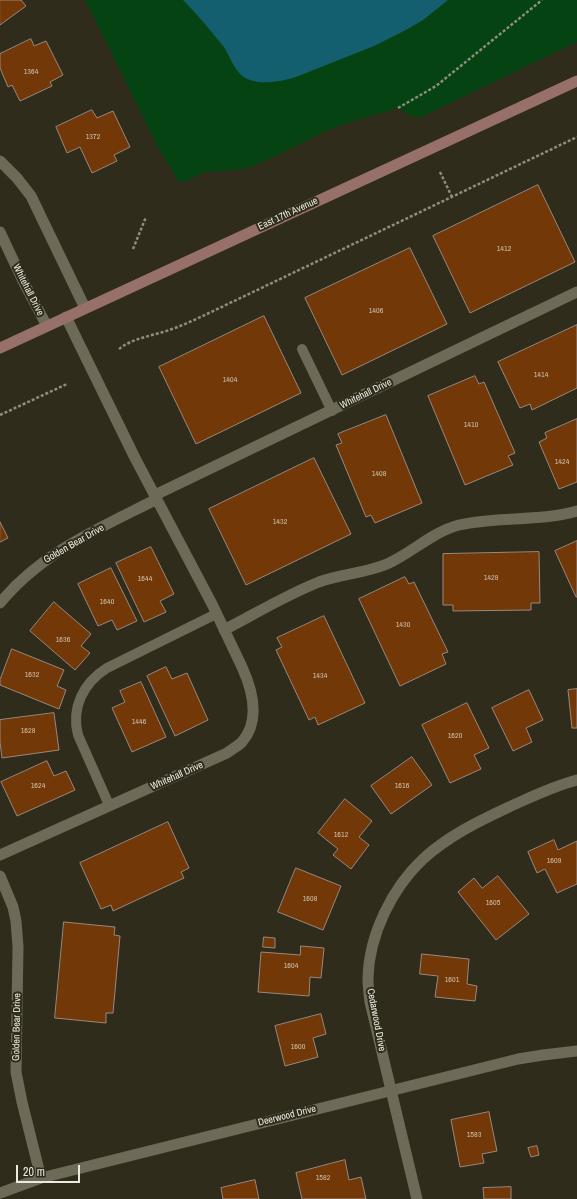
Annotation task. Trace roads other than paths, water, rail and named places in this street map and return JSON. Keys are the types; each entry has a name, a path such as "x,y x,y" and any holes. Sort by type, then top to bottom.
{"main road":[{"name":"East 17th Avenue","path":"0,348 577,81"}],"street":[{"path":"0,161 18,178 31,196 85,308"},
{"name":"Whitehall Drive","path":"0,232 24,283 47,326"},
{"name":"Whitehall Drive","path":"156,497 577,292"},
{"name":"Whitehall Drive","path":"0,855 227,753 242,742 248,734 252,718 252,698 246,677 216,614 135,458 66,317"},
{"name":"Golden Bear Drive","path":"0,603 22,578 64,547 156,497"},
{"path":"224,630 308,587 334,578 382,566 397,560 439,533 453,527 472,523 559,515 577,511"},
{"name":"Cedarwood Drive","path":"417,1199 370,1002 368,978 376,934 385,912 401,885 423,859 446,840 463,830 545,790 577,780"},
{"name":"Golden Bear Drive","path":"0,876 16,921 18,947 16,1072 20,1096 41,1178"},
{"name":"Deerwood Drive","path":"0,1193 41,1178 390,1090 518,1059 577,1051"}],"lane":[{"path":"302,349 332,411"},
{"path":"109,805 78,735 76,726 77,708 85,689 95,676 107,668 216,614"}],"water":[{"path":"183,0 448,0 423,20 374,46 296,77 279,81 261,82 245,78 237,71 224,47"}]}
